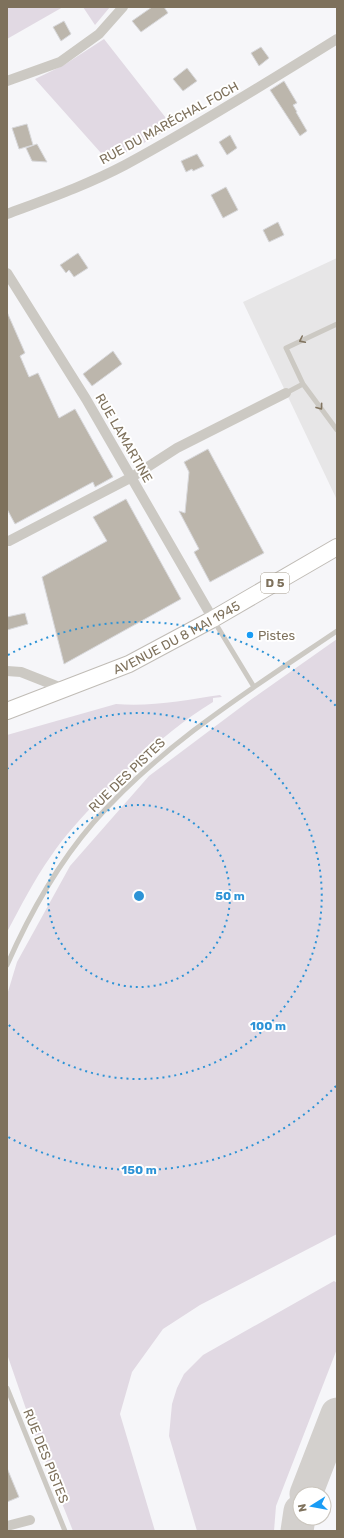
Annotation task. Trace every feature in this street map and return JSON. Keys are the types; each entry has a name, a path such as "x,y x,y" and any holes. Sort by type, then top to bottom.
{"main road":[{"name":"AVENUE DU 8 MAI 1945","path":"7,711 129,664 213,619 337,547"}],"street":[{"path":"7,81 60,62 100,34 123,7"},
{"name":"RUE DU MARÉCHAL FOCH","path":"7,214 79,187 124,165 232,103 337,38"},
{"name":"RUE LAMARTINE","path":"7,273 86,399 213,619"},
{"path":"9,541 132,477 177,448 286,393"},
{"path":"7,671 21,672 64,689"},
{"path":"7,1526 30,1520"}],"lane":[{"path":"337,324 286,348 303,384 337,430"},
{"path":"286,393 303,384"},
{"path":"213,619 254,688"},
{"name":"RUE DES PISTES","path":"7,965 20,936 49,884 92,824 134,780 178,742 337,631"},
{"name":"RUE DES PISTES","path":"7,1388 65,1531"}],"shaded area":[{"path":"7,7 63,7 7,39"},
{"path":"83,7 110,7 95,25"},
{"path":"104,39 173,127 109,162 35,79 64,65"},
{"path":"337,258 337,500 243,302"},
{"path":"337,639 337,1234 200,1305 163,1329 132,1372 120,1414 155,1531 73,1531 35,1435 7,1354 7,995 17,962 70,866 149,776 249,701"},
{"path":"220,695 222,697 213,698 213,702 182,723 154,746 113,785 81,819 62,841 45,865 7,932 7,735 116,704 155,704"},
{"path":"334,1281 337,1283 337,1349 276,1506 274,1531 197,1531 169,1436 172,1404 177,1388 184,1374 203,1355"}],"building":[{"path":"152,7 164,7 168,13 141,32 132,21"},
{"path":"64,21 71,34 61,41 53,27"},
{"path":"261,47 269,58 259,66 251,53"},
{"path":"187,68 197,81 183,91 173,79"},
{"path":"284,81 297,103 293,105 307,131 300,136 270,90"},
{"path":"27,124 33,145 19,149 12,128"},
{"path":"230,135 237,148 227,155 219,142"},
{"path":"37,144 47,162 32,161 26,148"},
{"path":"197,154 204,166 193,171 192,169 186,172 181,161"},
{"path":"226,187 238,210 223,218 211,195"},
{"path":"278,222 284,235 269,242 263,230"},
{"path":"78,253 88,268 74,277 69,270 66,273 60,265"},
{"path":"7,312 25,353 20,356 29,377 38,373 59,418 75,409 113,477 95,487 93,482 15,524 7,509"},
{"path":"113,351 122,364 92,386 83,374"},
{"path":"208,449 264,553 210,582 194,552 199,549 179,511 185,513 189,472 184,462"},
{"path":"126,499 181,599 64,664 42,577 107,541 93,517"},
{"path":"25,613 28,624 7,630 7,617"},
{"path":"7,1468 19,1497 7,1502"}],"taxiway":[{"path":"309,1486 337,1414"},
{"path":"297,1531 298,1526"}],"place":[{"name":"Pistes","path":"250,635"}]}
